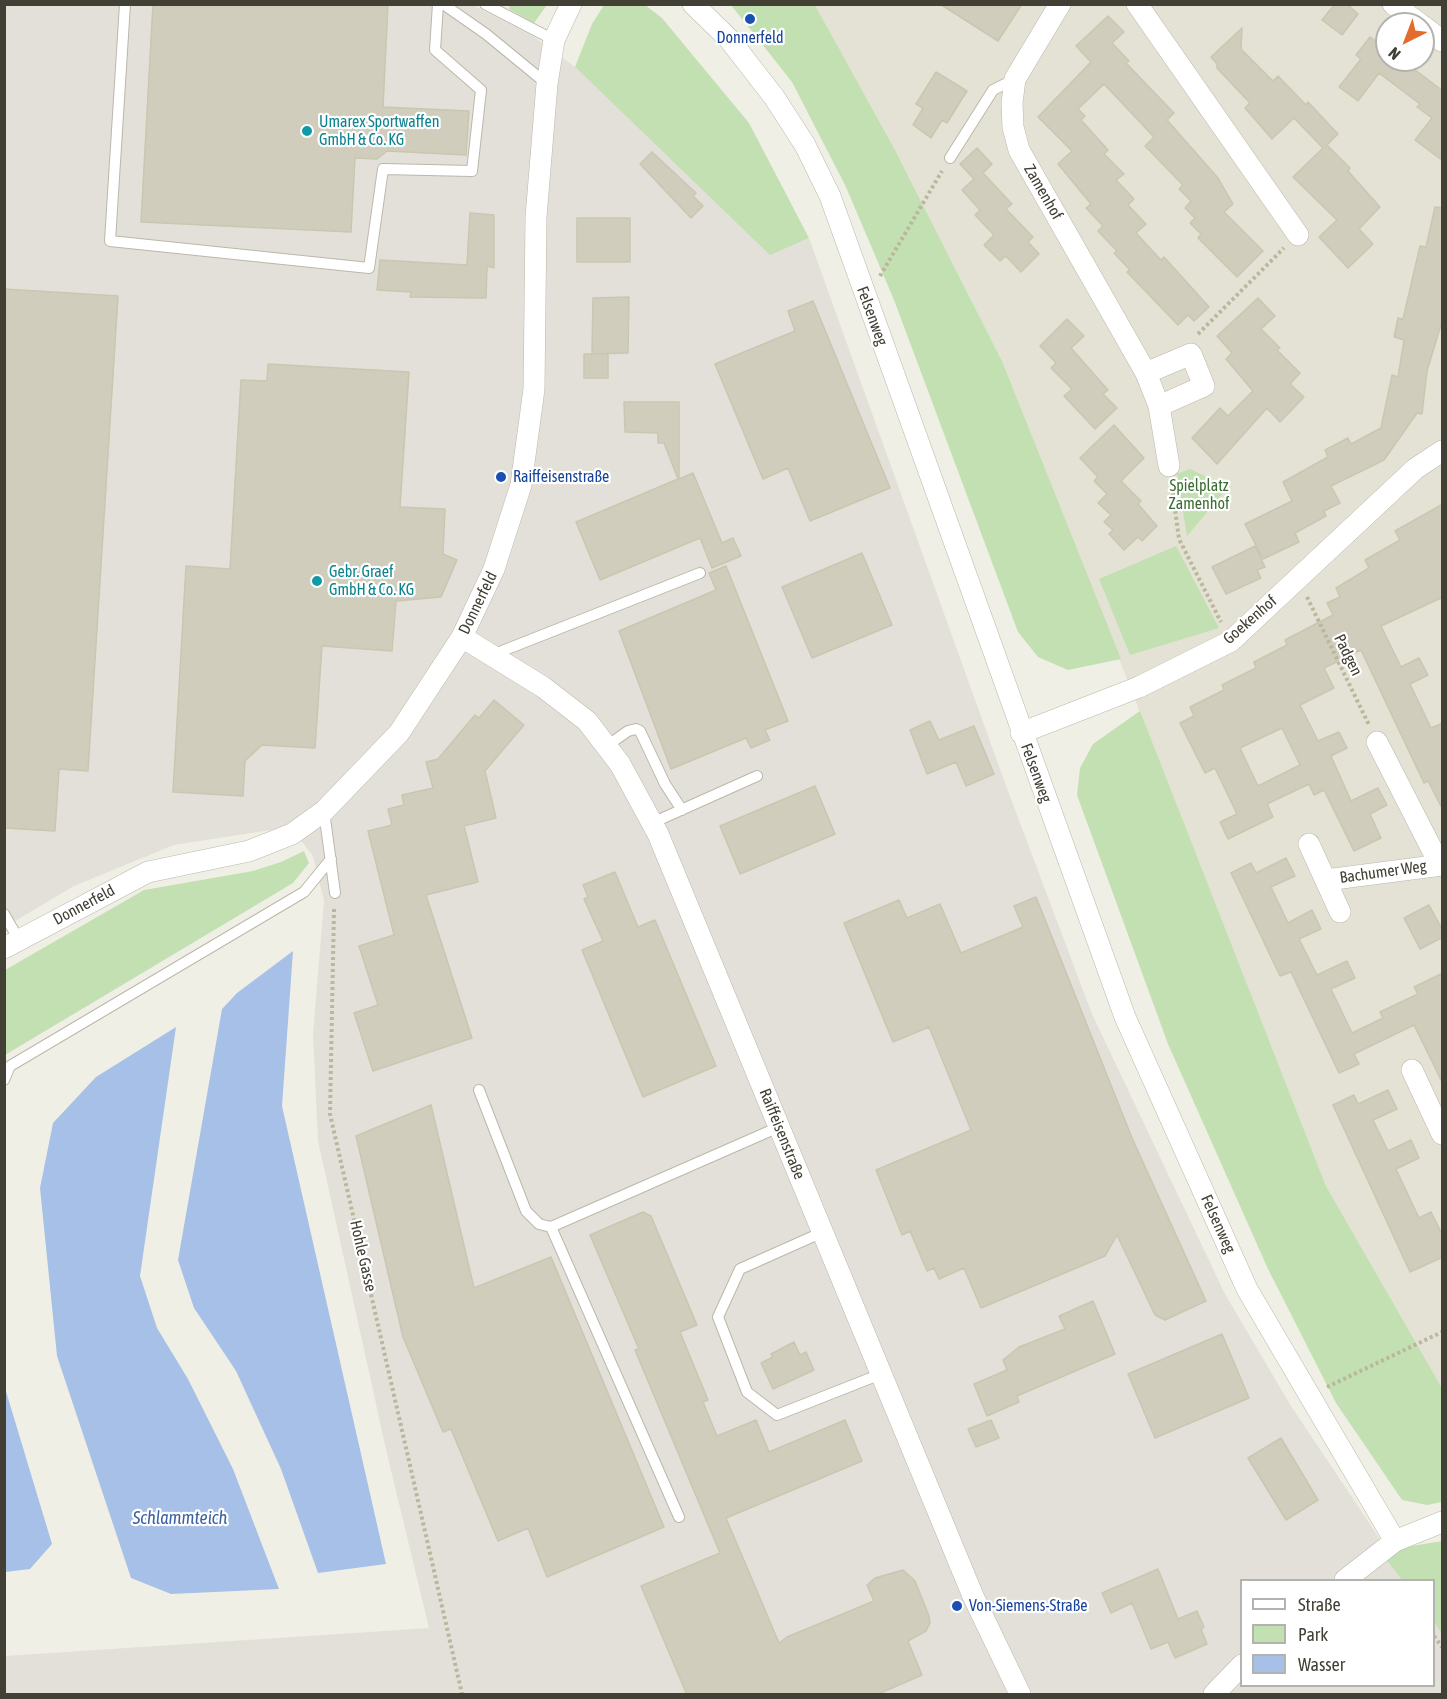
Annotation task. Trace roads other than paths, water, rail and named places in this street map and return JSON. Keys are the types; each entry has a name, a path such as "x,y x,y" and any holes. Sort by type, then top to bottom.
{"street":[{"name":"Donnerfeld","path":"12,944 148,872 249,851 292,834 324,811 399,733 462,637 495,569 521,485 534,390 536,217 547,84 554,40 571,4"},
{"name":"Felsenweg","path":"693,4 729,39 774,97 805,145 830,196 1021,733 1125,1017 1247,1289 1395,1541"},
{"name":"Zamenhof","path":"1060,4 1015,79 1012,103 1013,127 1019,150 1146,373 1159,406 1169,466"},
{"path":"1137,4 1298,236"},
{"path":"1146,373 1191,354 1204,386 1159,406"},
{"name":"Goekenhof","path":"1021,733 1138,687 1231,641 1415,469 1443,451"},
{"name":"Raiffeisenstraße","path":"462,637 543,687 587,721 608,745 652,823 973,1596 1020,1695"},
{"name":"Bachumer Weg","path":"1326,880 1442,865 1377,742"},
{"name":"Bachumer Weg","path":"1309,844 1340,912"},
{"path":"1412,1070 1437,1107 1443,1134"},
{"path":"1348,1579 1395,1541 1443,1522"},
{"path":"1214,1695 1240,1667"}],"lane":[{"path":"125,4 110,241 369,268 382,169 472,171 481,90 435,50 440,4 486,34 547,84"},
{"path":"485,4 554,40"},
{"path":"950,158 993,90 1015,79"},
{"path":"492,655 700,573"},
{"path":"608,745 628,731 636,729 640,731 664,784 682,810"},
{"path":"652,823 757,776"},
{"path":"324,811 335,893"},
{"path":"4,1080 10,1066 304,892 331,859"},
{"path":"4,914 12,944"},
{"path":"479,1090 526,1211 539,1224 550,1227 779,1127"},
{"path":"550,1227 679,1517"},
{"path":"823,1232 740,1269 718,1317 747,1392 777,1415 881,1374"}],"water":[{"path":"293,951 282,1106 386,1564 318,1573 281,1469 236,1371 194,1308 178,1260 222,1009 237,993"},
{"name":"Schlammteich","path":"176,1027 140,1276 157,1328 188,1379 233,1469 279,1589 171,1594 131,1578 57,1356 40,1188 53,1123 96,1077"},
{"path":"5,1388 52,1544 30,1569 5,1572"}],"place":[{"name":"Donnerfeld","path":"750,19"},
{"name":"Umarex Sportwaffen GmbH & Co. KG","path":"307,131"},
{"name":"Raiffeisenstraße","path":"501,477"},
{"name":"Gebr. Graef GmbH & Co. KG","path":"317,581"},
{"name":"Von-Siemens-Straße","path":"957,1606"}],"park label":[{"name":"Spielplatz Zamenhof","path":"1199,495"}]}
